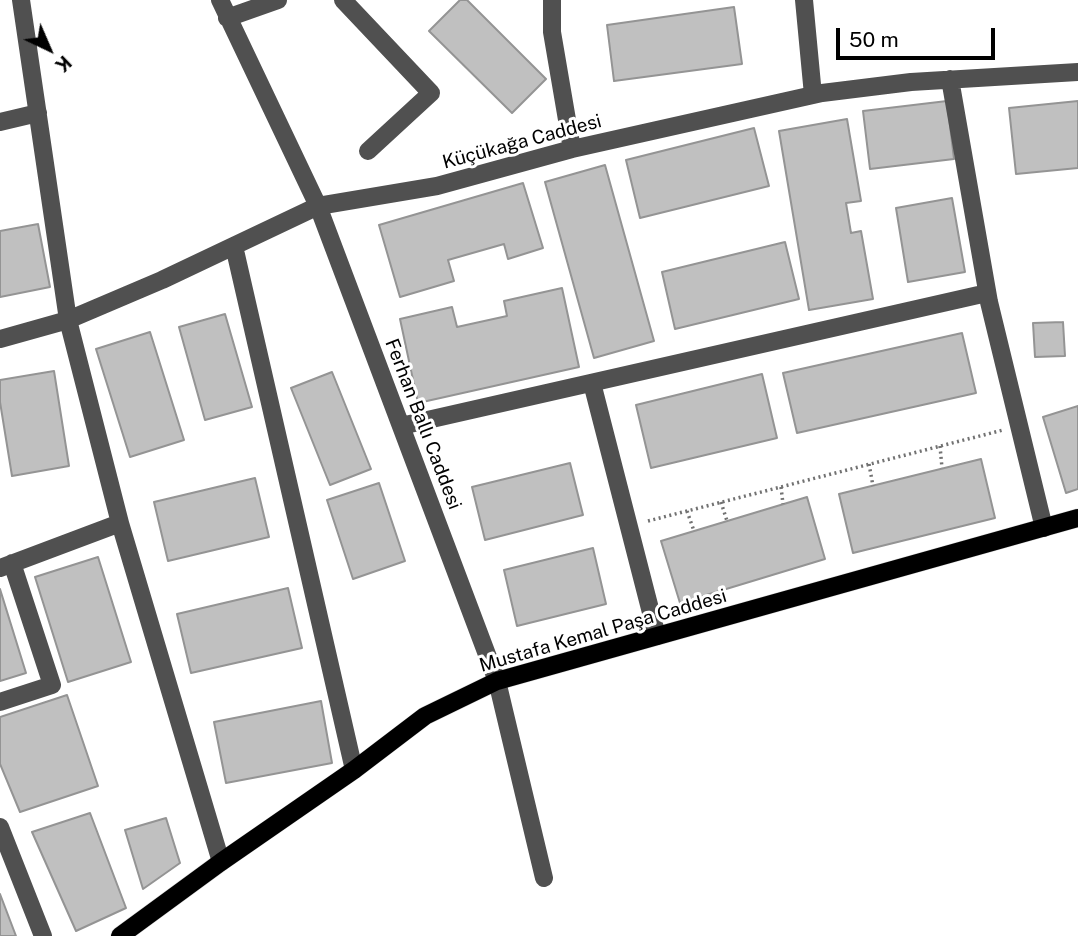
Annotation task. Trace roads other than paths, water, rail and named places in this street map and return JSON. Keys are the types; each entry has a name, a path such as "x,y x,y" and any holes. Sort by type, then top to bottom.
{"main road":[{"name":"Mustafa Kemal Paşa Caddesi","path":"120,936 354,770 425,716 497,681 1078,518"}],"street":[{"path":"21,0 68,320 120,523 221,862"},
{"name":"Ferhan Ballı Caddesi","path":"220,0 318,206 497,681 544,878"},
{"path":"227,18 278,0"},
{"path":"343,0 431,93 368,150"},
{"path":"552,0 552,32 572,149"},
{"path":"804,0 813,95"},
{"name":"Küçükağa Caddesi","path":"0,339 68,320 162,280 318,206 437,186 572,149 813,95 950,79 1078,72"},
{"path":"950,79 963,189 1044,528"},
{"path":"0,122 38,113"},
{"path":"234,246 354,770"},
{"path":"401,426 987,293"},
{"path":"592,383 657,636"},
{"path":"0,702 52,685 6,565 120,523"},
{"path":"0,827 43,936"}]}
